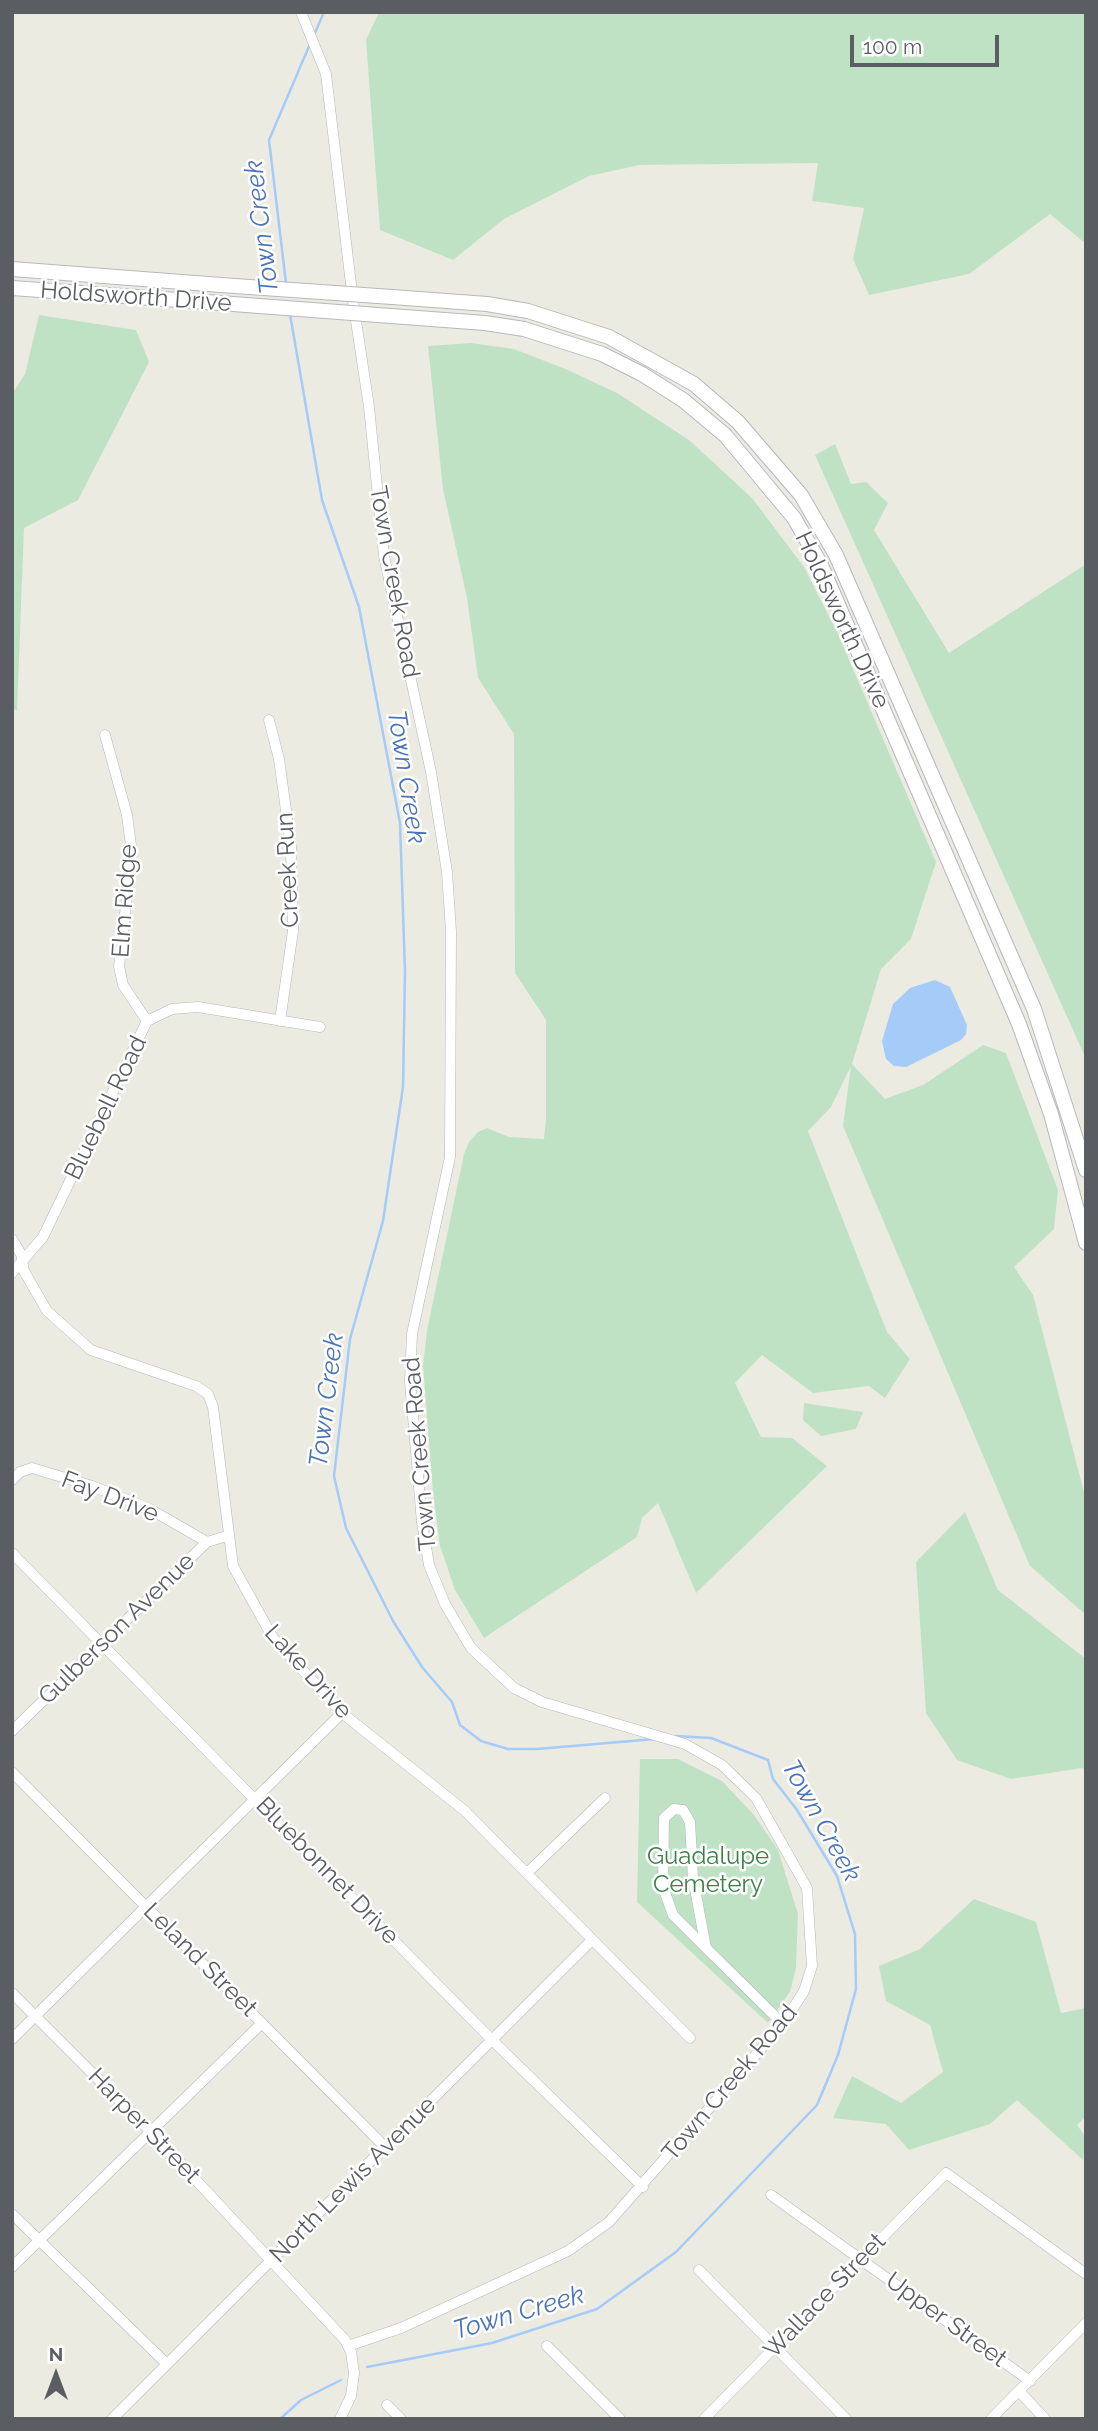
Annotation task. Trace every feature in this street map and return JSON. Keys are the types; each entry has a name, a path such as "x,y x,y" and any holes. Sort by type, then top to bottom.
{"main road":[{"name":"Holdsworth Drive","path":"12,270 487,304 528,311 579,326 651,358 694,384 738,422 802,495 836,555 1034,1009 1086,1170"},
{"name":"Holdsworth Drive","path":"12,288 485,323 562,340 642,374 683,400 725,435 794,518 820,563 1019,1024 1051,1114 1086,1243"},
{"path":"977,927 994,919"}],"street":[{"name":"Town Creek Road","path":"301,12 326,74 353,301 369,407 384,555 431,772 447,872 451,931 450,1157 412,1334 410,1381 422,1522 429,1565 444,1604 471,1648 514,1688 542,1702 677,1741 722,1765 756,1798 807,1888 812,1966 804,1991 783,2024 643,2187 609,2222 568,2251 401,2328 348,2346"},
{"name":"Creek Run","path":"269,720 279,759 291,847 293,931 279,1021"},
{"name":"Elm Ridge","path":"105,735 127,815 132,853 119,966 123,985 147,1021"},
{"name":"Bluebell Road","path":"12,1273 43,1237 147,1021 172,1009 198,1007 320,1027"},
{"name":"Lake Drive","path":"12,1239 24,1271 52,1318 91,1350 196,1386 208,1394 214,1406 228,1536 236,1576 266,1628 342,1713 465,1811 690,2038"},
{"name":"Fay Drive","path":"12,1480 20,1472 32,1468 92,1486 148,1508 207,1542"},
{"name":"Gulberson Avenue","path":"12,1731 207,1542 228,1536"},
{"name":"Bluebonnet Drive","path":"12,1553 492,2040 643,2187"},
{"path":"12,2039 148,1908 342,1713"},
{"name":"Leland Street","path":"12,1772 386,2148"},
{"path":"527,1874 605,1798"},
{"path":"706,1948 693,1878 690,1822 685,1812 677,1809 664,1818 664,1895 673,1915 706,1948 783,2024"},
{"name":"North Lewis Avenue","path":"112,2419 592,1940"},
{"name":"Harper Street","path":"12,1993 274,2260 348,2346"},
{"path":"12,2267 262,2023"},
{"name":"Wallace Street","path":"704,2419 946,2173 1086,2274"},
{"name":"Upper Street","path":"771,2194 1030,2381"},
{"path":"12,2214 167,2364"},
{"path":"699,2270 846,2419"},
{"path":"991,2419 1086,2323"},
{"path":"340,2419 353,2385 353,2362 348,2346"},
{"path":"547,2346 620,2419"},
{"path":"1019,2391 1045,2419"},
{"path":"387,2405 401,2419"}],"green space":[{"path":"379,12 1086,12 1086,244 1050,214 969,274 869,295 853,259 864,208 812,201 818,163 640,165 589,176 504,219 453,260 380,230 366,40"},
{"path":"39,315 136,330 149,362 78,500 24,528 17,711 12,707 12,394 25,374"},
{"path":"471,343 514,349 568,370 617,393 689,440 752,498 804,567 838,634 936,862 911,939 881,969 852,1064 885,1099 923,1085 983,1045 1006,1053 1058,1190 1054,1229 1014,1267 1033,1295 1086,1500 1086,1615 1030,1566 843,1126 851,1066 831,1107 808,1131 887,1332 910,1359 885,1398 869,1386 813,1393 762,1355 735,1383 761,1437 792,1438 827,1466 696,1593 658,1503 642,1518 637,1537 484,1638 455,1590 440,1546 433,1492 423,1366 427,1330 464,1154 469,1142 478,1132 487,1128 509,1137 544,1139 546,1119 546,1020 515,973 514,734 478,678 467,598 443,489 428,346"},
{"path":"835,444 851,484 866,482 888,503 874,530 949,653 1086,564 1086,1059 815,455"},
{"path":"804,1403 863,1412 856,1429 821,1436 803,1420"},
{"path":"965,1512 998,1590 1086,1659 1086,1770 1082,1768 1011,1779 957,1760 926,1713 916,1562"},
{"name":"Guadalupe Cemetery","path":"640,1759 678,1759 722,1781 754,1815 778,1850 798,1914 796,1968 790,1992 768,2023 637,1902"},
{"path":"974,1899 1036,1922 1061,2013 1086,2008 1086,2116 1077,2125 1086,2137 1083,2160 1017,2100 990,2124 909,2150 886,2124 833,2118 852,2076 901,2103 943,2072 930,2025 886,2001 879,1966 920,1949"}],"water":[{"path":"935,980 950,987 967,1025 966,1034 961,1040 906,1067 894,1066 886,1059 882,1041 893,1004 910,988"}],"waterway":[{"name":"Town Creek","path":"314,35 324,12"},
{"name":"Town Creek","path":"286,283 269,140 310,44"},
{"name":"Town Creek","path":"290,314 322,500 359,607 400,823 405,971 403,1087 383,1221 350,1339 334,1476 346,1528 393,1621 422,1667 452,1702 460,1725 481,1741 508,1749 537,1749 655,1739"},
{"name":"Town Creek","path":"367,2367 492,2343 597,2309 676,2252 817,2105 838,2055 856,1989 855,1934 837,1876 797,1810 773,1779 768,1760 711,1738 676,1736"},
{"name":"Town Creek","path":"280,2419 301,2400 341,2380"}]}
